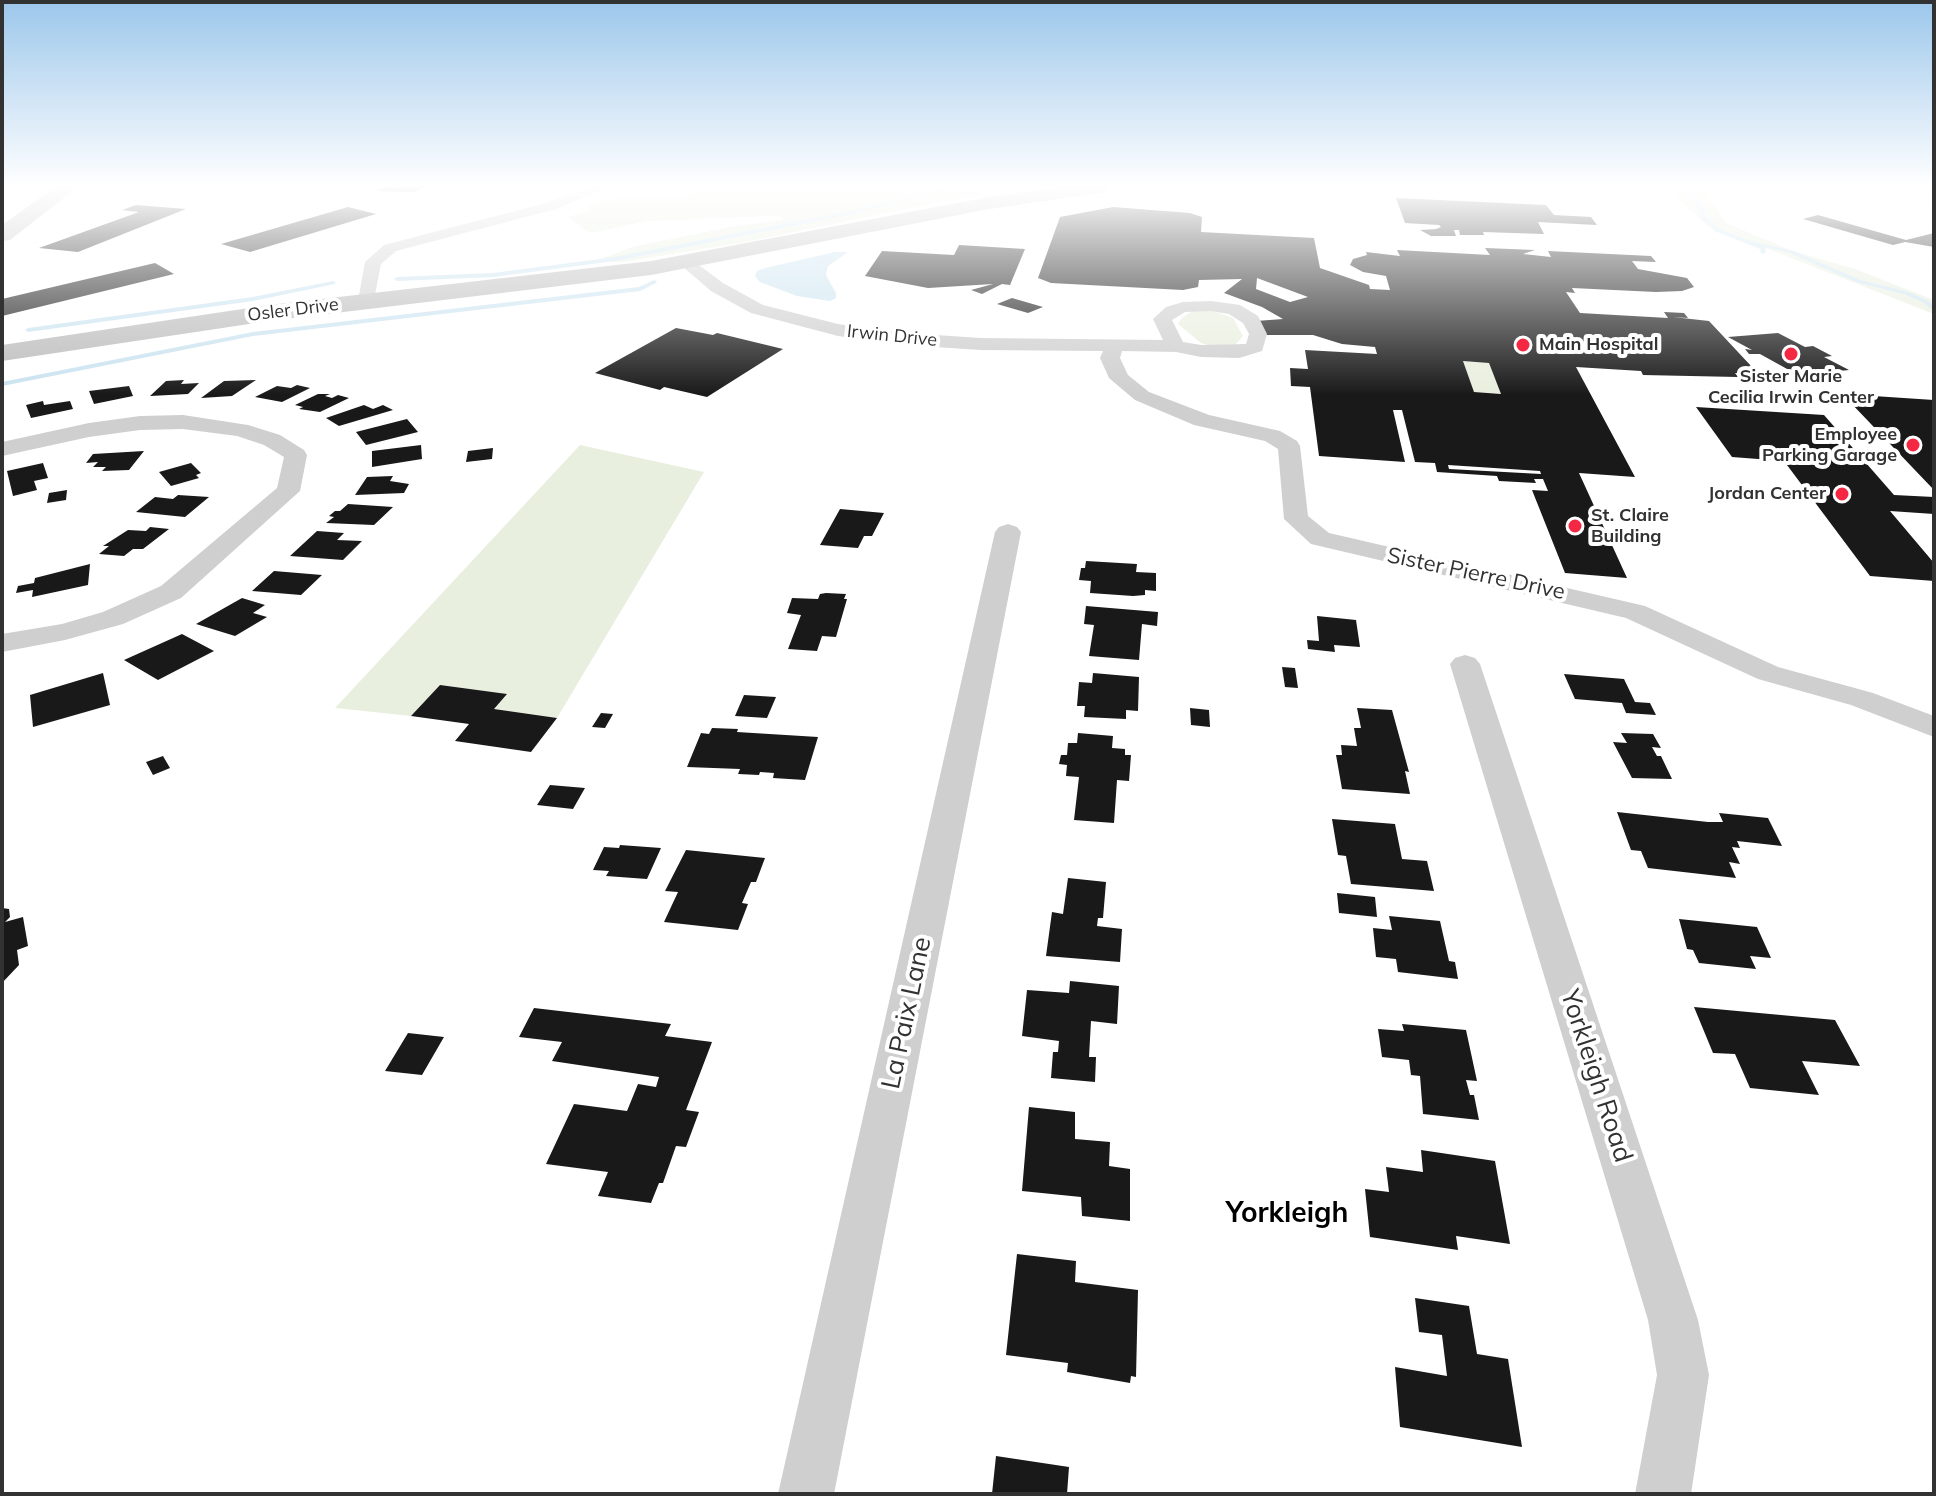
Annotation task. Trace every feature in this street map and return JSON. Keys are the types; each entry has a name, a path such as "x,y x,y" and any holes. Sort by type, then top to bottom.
{"street":[{"path":"367,301 373,262 381,256"},
{"name":"Osler Drive","path":"2,353 222,319 553,282 720,256"},
{"name":"Irwin Drive","path":"688,262 717,287 747,304 779,317 821,327 941,342 1176,346 1201,351 1239,352 1255,347 1258,334 1251,320 1234,309 1183,307 1162,319 1176,346"},
{"name":"Sister Pierre Drive","path":"1114,346 1110,358 1119,378 1142,396 1202,420 1272,436 1289,446 1296,519 1320,539 1635,612 1768,673 1862,699 1934,727"},
{"path":"2,449 89,430 140,423 183,422 240,430 272,440 296,455 288,491 171,592 113,618 65,632 2,643"},
{"name":"La Paix Lane","path":"806,1494 1008,532"},
{"name":"Yorkleigh Road","path":"1465,664 1673,1320 1683,1375 1663,1494"}],"green space":[{"path":"660,256 622,262 607,262 603,258"},
{"path":"1786,256 1810,256 1855,269 1934,300 1934,314"},
{"path":"1194,310 1213,311 1233,318 1243,336 1236,344 1212,346 1201,343 1178,324"},
{"path":"1463,361 1489,363 1501,394 1474,392"},
{"path":"580,445 704,472 557,718 494,709 506,694 440,685 411,716 335,708"}],"water":[{"path":"818,256 843,256 828,266 826,275 836,293 836,298 830,301 797,296 760,282 755,276 757,271"}],"building":[{"path":"879,256 1022,256 1010,285 1002,284 982,294 971,290 993,284 928,288 865,276"},
{"path":"1046,256 1318,256 1320,268 1369,285 1370,289 1390,290 1386,276 1363,272 1350,265 1353,259 1364,256 1651,256 1656,262 1632,261 1638,269 1687,278 1694,287 1682,291 1656,292 1572,288 1575,293 1566,292 1580,313 1668,318 1664,312 1684,313 1688,318 1673,317 1709,321 1752,367 1742,367 1749,374 1735,373 1738,377 1643,375 1641,371 1576,367 1635,477 1579,473 1627,578 1565,573 1532,490 1548,491 1543,479 1534,479 1536,483 1499,481 1497,476 1437,472 1435,463 1415,462 1402,410 1393,410 1405,462 1319,456 1310,387 1291,386 1290,368 1308,369 1305,350 1377,354 1375,347 1342,344 1313,335 1264,335 1256,321 1283,319 1262,307 1224,293 1242,279 1199,280 1198,287 1183,290 1051,283 1038,278","holes":["1257,278 1308,297 1290,302 1256,289","1463,361 1489,363 1501,394 1474,392","1448,465 1540,471 1541,474 1449,469"]},
{"path":"155,263 174,274 2,316 2,299"},
{"path":"1012,298 1043,307 1028,313 997,304"},
{"path":"676,328 713,335 717,333 783,349 707,397 664,387 660,390 595,373"},
{"name":"Sister Marie Cecilia Irwin Center","path":"1778,333 1805,347 1813,346 1832,356 1824,357 1849,370 1798,375 1760,354 1749,354 1745,349 1752,350 1728,337"},
{"path":"184,380 181,384 199,383 188,394 150,396 166,381"},
{"path":"256,380 232,396 201,398 224,381"},
{"path":"297,385 310,388 282,402 255,397 277,386 291,388"},
{"path":"129,386 133,396 94,404 89,391"},
{"path":"318,394 349,398 320,412 299,409 303,407 295,405"},
{"name":"Employee Parking Garage","path":"1843,394 1934,400 1934,490 1849,401"},
{"path":"43,401 44,405 70,401 73,409 31,418 26,405"},
{"path":"364,405 373,409 383,405 393,410 339,426 326,418"},
{"name":"Jordan Center","path":"1696,407 1824,415 1894,495 1934,497 1934,514 1890,511 1934,563 1934,581 1870,576 1784,461 1732,457"},
{"path":"407,419 418,432 366,445 356,432"},
{"path":"421,445 422,459 372,467 372,451"},
{"path":"493,448 492,459 466,462 468,451"},
{"path":"144,451 129,470 102,471 106,467 93,467 98,462 86,463 93,454"},
{"path":"43,463 48,478 34,481 37,490 13,496 7,471"},
{"path":"191,463 201,473 196,475 199,478 171,486 159,472"},
{"path":"393,476 390,481 409,484 404,493 355,495 367,477"},
{"path":"67,490 66,500 47,503 49,493"},
{"path":"178,495 209,497 185,517 136,512 155,497 173,499"},
{"path":"348,504 393,507 374,525 326,523 334,517 329,516"},
{"path":"840,509 884,513 872,536 864,536 858,548 820,545"},
{"path":"150,527 169,529 143,549 133,549 124,556 99,554 109,546 103,546 128,530 146,531"},
{"path":"317,531 344,533 337,540 362,541 343,560 290,556"},
{"path":"1086,561 1137,564 1136,572 1156,573 1156,591 1145,590 1145,595 1133,596 1090,593 1091,581 1079,580"},
{"path":"90,564 88,585 32,597 33,590 16,593 18,586 34,583 35,578"},
{"path":"274,571 322,575 301,595 252,591"},
{"path":"820,594 846,594 836,637 822,636 817,651 788,649 801,615 787,613 792,598 818,599"},
{"path":"242,598 265,605 253,613 267,617 235,636 196,624"},
{"path":"1086,606 1158,612 1157,626 1142,624 1139,660 1089,656 1094,625 1084,624"},
{"path":"1317,616 1356,620 1360,647 1334,645 1335,652 1308,649 1307,640 1319,641"},
{"path":"182,634 214,651 158,680 124,660"},
{"path":"1282,667 1295,668 1298,688 1285,687"},
{"path":"103,673 110,705 33,727 30,695"},
{"path":"1093,673 1139,677 1138,711 1126,710 1126,719 1084,717 1085,706 1077,706 1079,682 1092,683"},
{"path":"1564,674 1624,679 1635,702 1650,703 1656,715 1626,713 1622,703 1575,699"},
{"path":"440,685 507,694 494,709 557,718 531,752 455,741 469,724 411,716"},
{"path":"744,695 776,697 767,718 735,716"},
{"path":"1190,708 1209,710 1210,727 1191,725"},
{"path":"1357,708 1392,710 1409,772 1405,771 1410,794 1342,789 1336,755 1342,755 1341,745 1357,746 1354,728 1361,728"},
{"path":"601,713 613,714 605,728 592,727"},
{"path":"712,728 818,737 805,780 773,778 774,773 738,774 740,769 687,767 701,733 709,734"},
{"path":"1078,733 1113,736 1112,748 1125,749 1125,755 1131,755 1129,781 1117,780 1114,823 1074,820 1079,777 1066,776 1067,765 1059,764 1061,755 1067,755 1068,743 1077,743"},
{"path":"1621,733 1653,734 1661,748 1652,747 1657,756 1661,756 1672,779 1632,778 1613,742 1627,743"},
{"path":"163,756 170,768 153,775 146,762"},
{"path":"550,785 585,788 573,809 537,805"},
{"path":"1617,812 1708,822 1723,822 1719,813 1768,818 1782,846 1737,841 1740,848 1732,847 1740,864 1729,862 1736,878 1648,868 1641,851 1631,850"},
{"path":"1332,819 1395,824 1402,859 1427,861 1434,891 1351,884 1346,856 1338,855"},
{"path":"620,845 661,848 647,879 606,876 609,871 593,870 604,847 619,848"},
{"path":"686,850 765,858 756,882 751,882 742,903 748,904 738,930 664,922 678,892 665,891"},
{"path":"1068,878 1106,882 1103,918 1098,918 1097,926 1122,929 1120,962 1046,956 1052,912 1063,914"},
{"path":"1337,893 1375,897 1377,917 1339,913"},
{"path":"2,908 9,909 10,917 5,922 23,917 28,946 17,950 19,965 2,983"},
{"path":"1389,916 1440,921 1449,961 1455,962 1458,979 1398,972 1396,959 1376,957 1373,928 1392,930"},
{"path":"1679,919 1757,927 1771,958 1750,956 1756,969 1699,963 1693,950 1687,949"},
{"path":"1070,981 1119,986 1117,1024 1091,1021 1089,1057 1096,1057 1095,1082 1051,1078 1053,1052 1058,1052 1059,1041 1022,1036 1027,990 1069,993"},
{"path":"1694,1007 1835,1020 1860,1066 1802,1061 1819,1095 1750,1088 1735,1054 1713,1053"},
{"path":"534,1008 671,1024 665,1036 712,1042 686,1110 699,1112 686,1147 676,1146 663,1183 659,1183 651,1203 598,1196 608,1172 546,1164 574,1104 627,1111 638,1084 656,1087 659,1077 552,1061 562,1042 519,1037"},
{"path":"1402,1024 1466,1030 1477,1081 1466,1080 1470,1095 1474,1095 1479,1120 1423,1114 1420,1076 1411,1075 1409,1060 1382,1057 1378,1029 1404,1031"},
{"path":"408,1033 444,1037 422,1075 385,1071"},
{"path":"1029,1107 1075,1112 1075,1139 1110,1142 1109,1166 1130,1169 1130,1221 1082,1216 1081,1197 1022,1191"},
{"path":"1421,1150 1495,1161 1510,1244 1456,1236 1458,1250 1370,1237 1365,1189 1389,1192 1386,1167 1423,1172"},
{"path":"1017,1254 1076,1261 1075,1282 1138,1290 1136,1377 1131,1376 1130,1383 1067,1372 1068,1363 1006,1355"},
{"path":"1415,1298 1469,1306 1477,1354 1508,1359 1522,1447 1400,1427 1395,1367 1447,1376 1442,1335 1419,1332"},
{"path":"996,1456 1069,1467 1067,1494 992,1494"}],"waterway":[{"path":"397,279 493,275 631,256"},
{"path":"1801,256 1858,281 1906,293 1925,301 1934,309"},
{"path":"2,384 253,334 640,289 654,282"},
{"path":"28,330 253,299 333,283"}],"place":[{"name":"Main Hospital","path":"1523,345"},
{"name":"Sister Marie Cecilia Irwin Center","path":"1791,354"},
{"name":"Employee Parking Garage","path":"1913,445"},
{"name":"Jordan Center","path":"1842,494"},
{"name":"St. Claire Building","path":"1575,526"}],"district":[{"name":"Yorkleigh","path":"1287,1214"}]}
